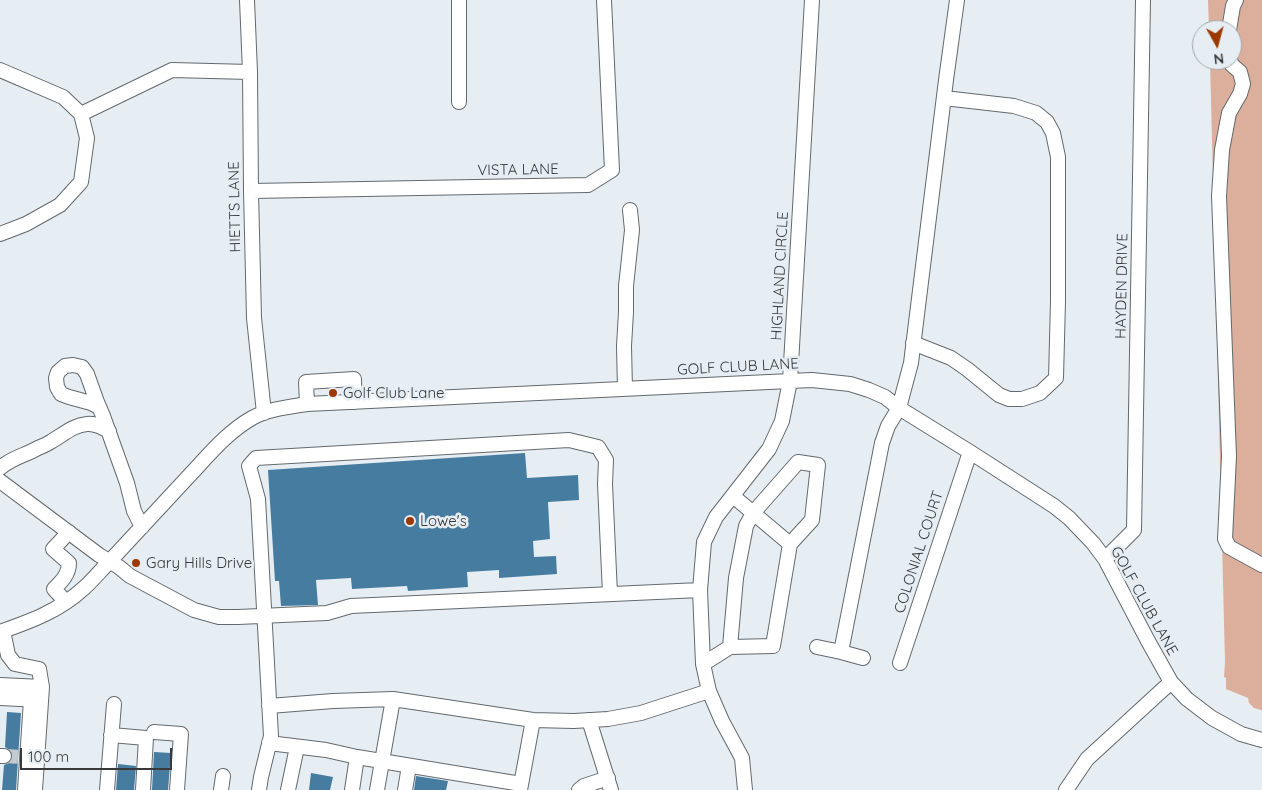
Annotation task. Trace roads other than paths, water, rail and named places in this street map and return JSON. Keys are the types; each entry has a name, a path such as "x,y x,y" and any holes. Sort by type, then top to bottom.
{"street":[{"name":"HIETTS LANE","path":"247,0 254,318 264,413"},
{"path":"459,0 459,102"},
{"name":"VISTA LANE","path":"251,191 588,185 612,170 604,0"},
{"name":"HIGHLAND CIRCLE","path":"745,790 742,758 722,721 709,690 703,664 700,590 704,542 716,518 769,449 782,421 790,381 812,0"},
{"path":"840,652 882,443 888,426 899,408 911,363 957,0"},
{"name":"HAYDEN DRIVE","path":"1105,559 1134,530 1143,0"},
{"path":"1231,20 1236,0"},
{"path":"0,70 62,97 81,114 87,138 81,182 60,206 26,224 0,234"},
{"path":"81,114 172,70 250,72"},
{"path":"1238,70 1243,84 1240,94 1229,113 1222,150 1219,196 1229,456 1225,538 1229,547 1262,565"},
{"path":"913,343 951,358 968,368 999,395 1009,399 1022,399 1040,393 1056,378 1058,157 1053,133 1047,122 1036,113 1014,106 944,98"},
{"path":"625,389 626,286 632,230 630,210"},
{"path":"307,404 306,382 354,379 355,402"},
{"name":"GOLF CLUB LANE","path":"2,631 38,618 66,602 83,589 219,444 241,426 264,413 307,404 812,380 850,384 885,397 899,408 1054,506 1069,518 1093,543 1105,559 1171,682 1186,699 1212,718 1241,734 1262,740"},
{"path":"99,407 127,483 134,510 142,527"},
{"path":"0,468 14,458 52,442 79,425 89,423 109,431"},
{"path":"259,790 270,736 258,499 249,466 256,458 569,440 598,446 606,460 605,484 610,594"},
{"name":"COLONIAL COURT","path":"900,663 970,452"},
{"path":"703,664 730,647 773,646 790,544 812,520 818,465 798,462 753,513 746,526 736,578 730,647"},
{"path":"0,481 130,576 194,610 219,617 326,613 351,606 700,590"},
{"path":"733,496 790,544"},
{"path":"66,602 54,588 62,582 69,570 69,563 53,549 69,532"},
{"path":"2,631 8,656 15,664 39,669 35,790"},
{"path":"818,648 863,658"},
{"path":"1066,790 1087,759 1171,682"},
{"path":"0,685 38,696"},
{"path":"269,706 393,699 533,720 589,720 640,713 709,690"},
{"path":"0,698 38,696"},
{"path":"25,790 24,757 38,696"},
{"path":"377,790 393,699"},
{"path":"107,790 114,704"},
{"path":"269,743 326,750 502,785 521,787 533,720"},
{"path":"579,790 584,786 610,787 589,720"},
{"path":"111,735 181,734 177,790"},
{"path":"143,790 150,735"},
{"path":"288,790 297,747"},
{"path":"352,790 357,757"},
{"path":"405,790 409,766"}],"tunnel":[{"path":"4,756 22,757"}],"place":[{"name":"Golf Club Lane","path":"333,393"},
{"name":"Lowe's","path":"410,521"},
{"name":"Gary Hills Drive","path":"136,563"}]}
